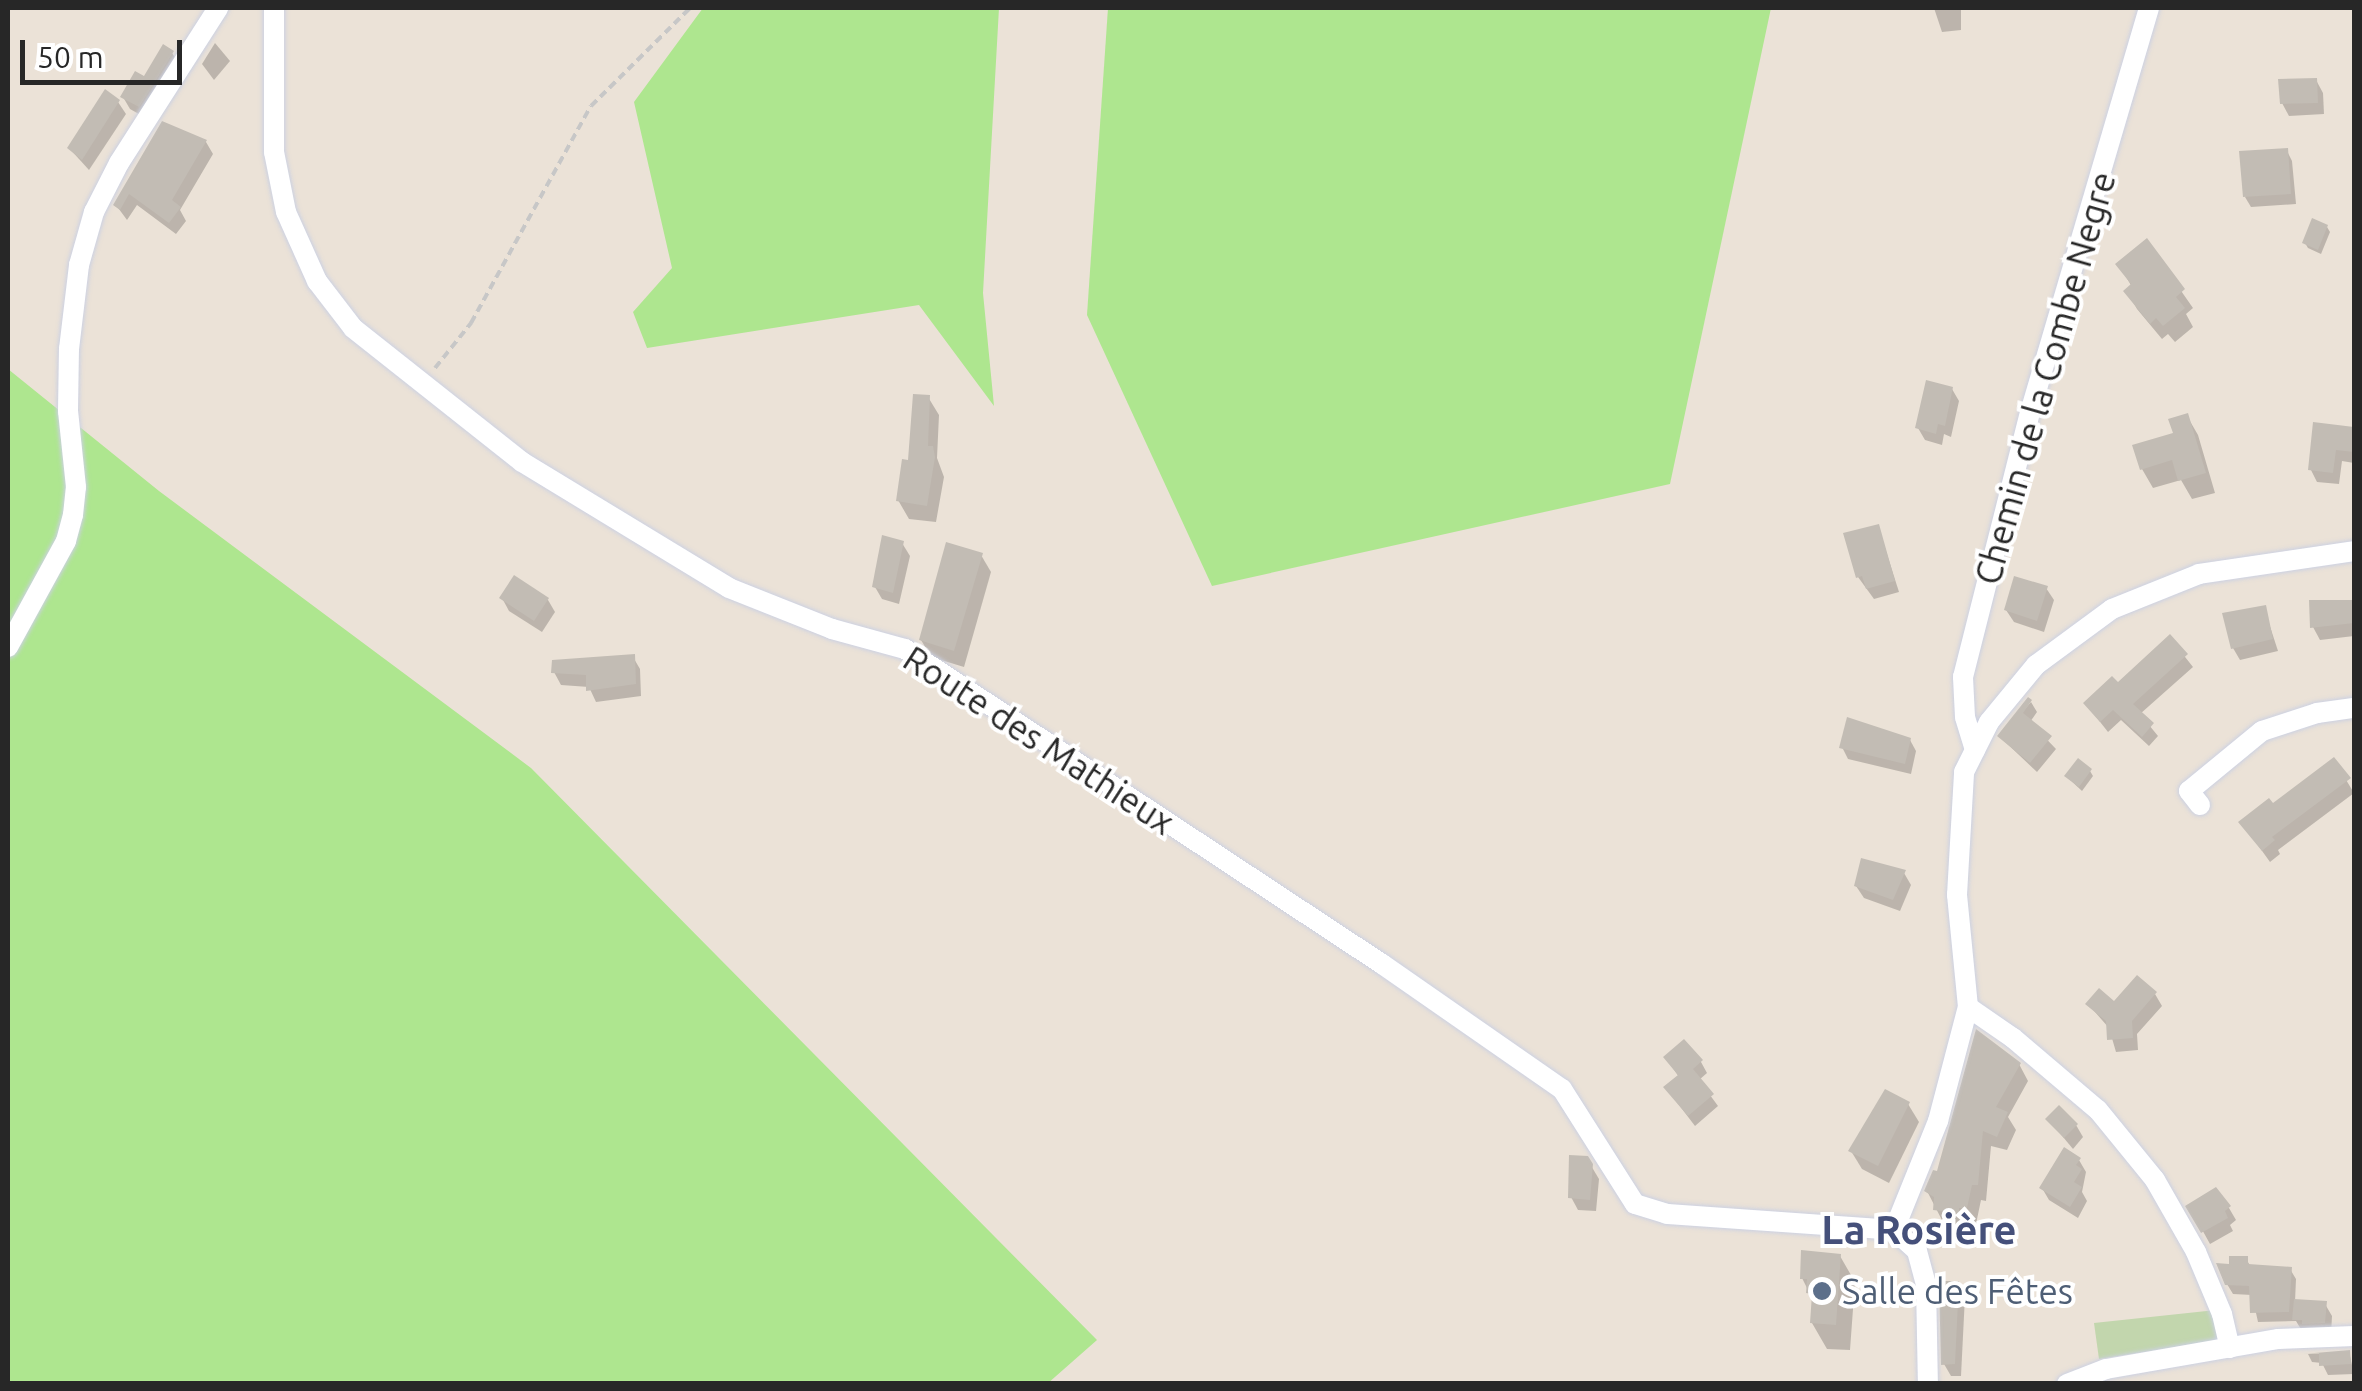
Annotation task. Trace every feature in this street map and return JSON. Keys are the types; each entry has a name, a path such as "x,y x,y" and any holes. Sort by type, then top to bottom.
{"street":[{"path":"8,647 66,541 73,515 76,487 68,411 69,349 79,265 94,212 119,163 218,8"},
{"name":"Route des Mathieux","path":"274,8 274,152 286,212 317,280 353,328 522,462 729,588 832,629 905,650 1533,1065 1576,1106 1635,1204 1667,1214 1894,1230"},
{"name":"Chemin de la Combe Negre","path":"1975,750 1965,717 1963,677 2031,409 2150,8"},
{"path":"1928,1384 1926,1284 1917,1251 1894,1230 1938,1121 1968,1008 1958,895 1964,772 1989,722 2036,665 2112,609 2200,574 2354,551"},
{"path":"2200,805 2190,791 2262,731 2317,714 2354,708"},
{"path":"1968,1008 2014,1038 2098,1110 2155,1180 2196,1252 2222,1314 2230,1348"},
{"path":"2067,1384 2106,1368 2278,1340 2354,1336"}],"path":[{"path":"422,383 471,323 591,106 690,8"}],"green space":[{"path":"703,8 999,8 983,293 994,406 919,305 647,348 633,312 672,268 634,102"},
{"path":"1108,8 1771,8 1670,484 1212,586 1087,315"},
{"path":"8,369 159,491 531,768 1097,1340 1047,1384 8,1383"},
{"path":"2216,1310 2221,1340 2099,1359 2094,1323"}],"building":[{"path":"163,44 174,51 139,107 120,97 135,71 144,76"},
{"path":"2317,78 2318,103 2280,104 2278,79"},
{"path":"105,89 120,100 82,160 67,148"},
{"path":"162,121 207,140 172,200 181,207 169,223 129,194 120,210 113,205"},
{"path":"2288,148 2291,194 2243,197 2239,151"},
{"path":"2312,218 2328,225 2318,250 2302,243"},
{"path":"2147,238 2185,289 2176,297 2185,308 2163,326 2156,318 2150,324 2123,291 2131,284 2115,264"},
{"path":"1926,380 1953,387 1945,426 1938,424 1936,434 1915,428"},
{"path":"913,394 930,395 928,446 933,446 935,457 927,506 896,501 902,459 908,460"},
{"path":"2188,413 2206,473 2178,481 2172,460 2140,470 2132,445 2173,433 2168,419"},
{"path":"2313,422 2354,427 2354,452 2336,450 2333,473 2308,470"},
{"path":"1879,524 1895,581 1866,589 1862,576 1856,578 1843,533"},
{"path":"882,535 904,541 893,593 872,587"},
{"path":"946,542 983,553 954,651 919,640"},
{"path":"514,575 549,598 534,621 499,598"},
{"path":"2014,576 2048,586 2037,621 2004,610"},
{"path":"2309,600 2354,600 2354,623 2310,628"},
{"path":"2266,605 2273,639 2231,649 2222,613"},
{"path":"2170,634 2188,654 2133,704 2154,723 2142,737 2113,710 2100,722 2083,703 2112,676 2118,682"},
{"path":"635,654 636,684 586,691 586,675 551,673 552,660"},
{"path":"2028,697 2032,700 2023,713 2052,736 2030,763 1997,736"},
{"path":"1847,717 1911,738 1905,764 1839,748"},
{"path":"2334,757 2351,778 2272,837 2275,840 2262,851 2238,822 2269,798 2273,803"},
{"path":"2078,758 2092,769 2079,787 2064,776"},
{"path":"1861,858 1906,870 1893,900 1854,886"},
{"path":"2137,975 2157,992 2132,1021 2133,1038 2107,1040 2106,1021 2085,1004 2099,988 2114,1001"},
{"path":"1976,1029 2021,1063 1996,1107 2008,1112 1997,1137 1983,1131 1978,1185 1972,1185 1967,1208 1959,1208 1959,1213 1933,1210 1934,1197 1924,1191 1933,1170 1937,1171"},
{"path":"1684,1039 1703,1060 1693,1069 1714,1094 1688,1116 1663,1087 1678,1075 1663,1057"},
{"path":"1885,1089 1910,1102 1878,1166 1848,1151"},
{"path":"2059,1105 2078,1124 2064,1138 2045,1119"},
{"path":"2064,1147 2081,1158 2076,1165 2082,1169 2074,1182 2082,1187 2070,1207 2039,1188"},
{"path":"1569,1155 1588,1156 1593,1164 1590,1200 1568,1198"},
{"path":"2216,1187 2231,1206 2225,1211 2228,1218 2201,1233 2185,1206"},
{"name":"Salle des Fêtes","path":"1801,1250 1841,1254 1836,1325 1810,1323 1812,1294 1806,1293 1807,1279 1800,1279"},
{"path":"2229,1256 2248,1256 2248,1264 2292,1267 2289,1312 2250,1313 2249,1286 2225,1285 2216,1263 2229,1264"},
{"path":"1939,1281 1959,1281 1955,1364 1941,1365"},
{"path":"2294,1299 2327,1301 2325,1323 2302,1324 2302,1320 2292,1320"},
{"path":"2350,1350 2351,1364 2319,1366 2319,1353 2303,1354"}],"place":[{"name":"Salle des Fêtes","path":"1822,1291"}],"district":[{"name":"La Rosière","path":"1919,1230"}]}
